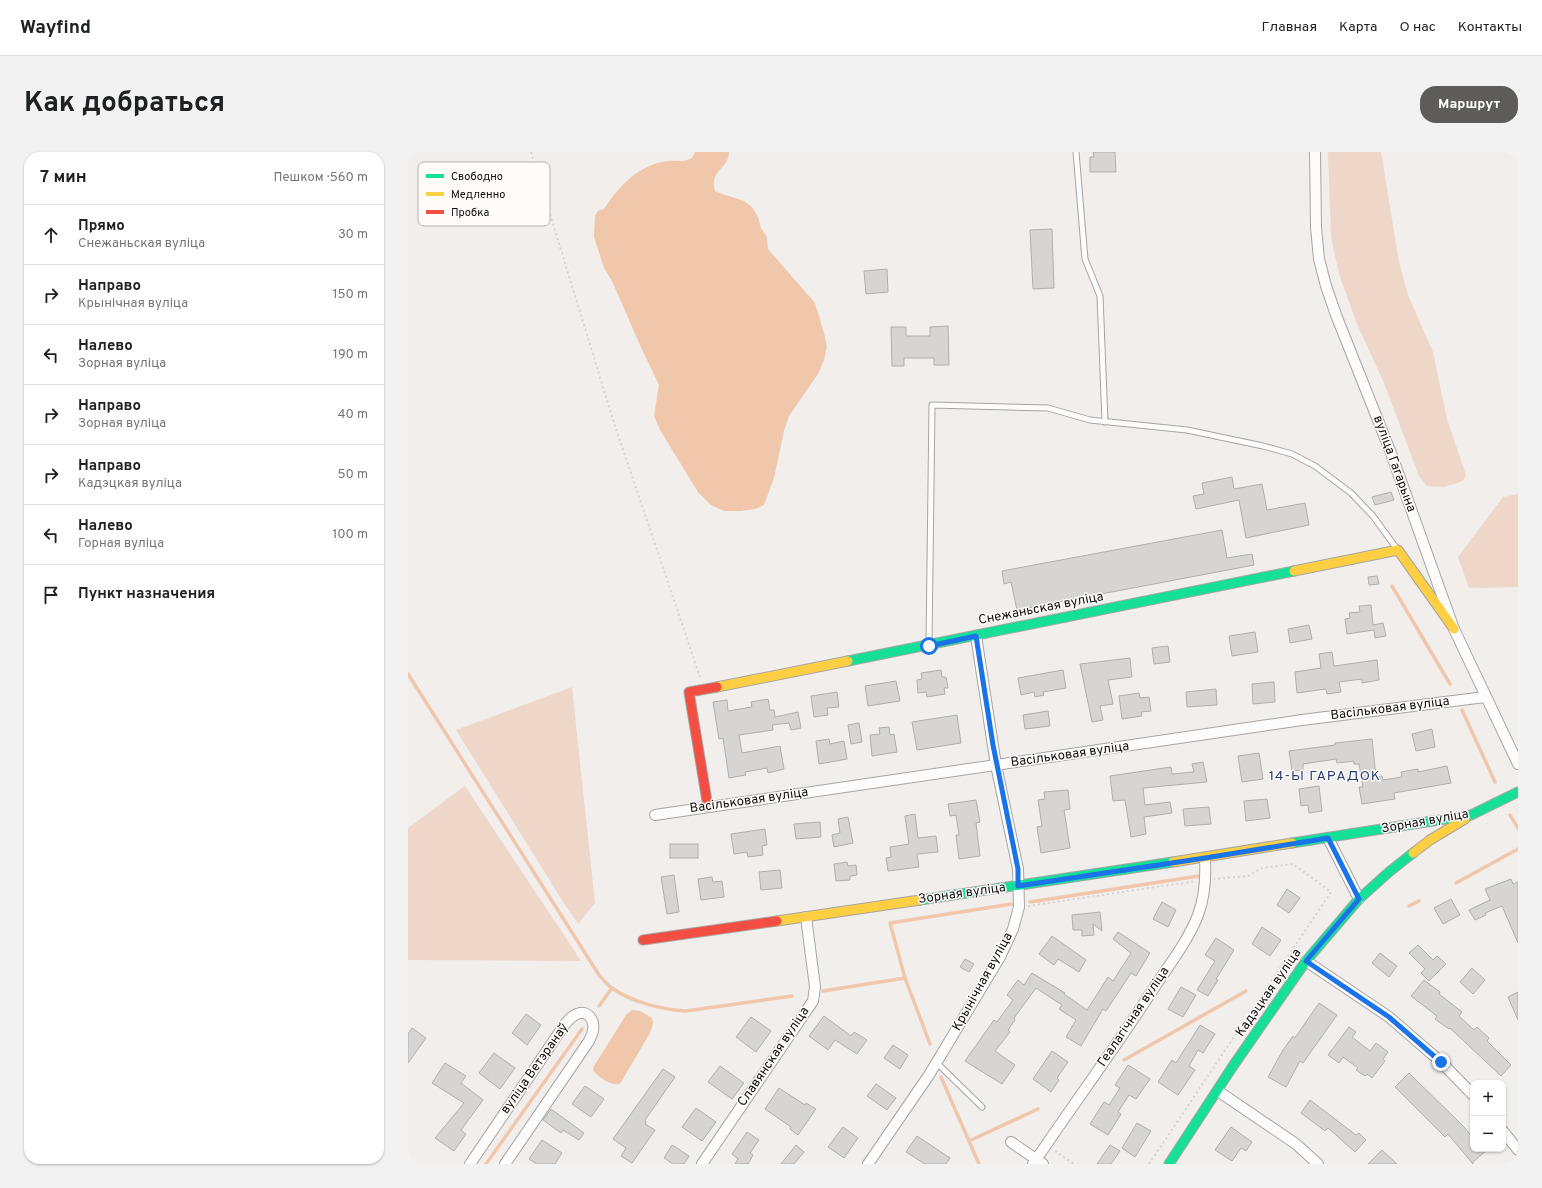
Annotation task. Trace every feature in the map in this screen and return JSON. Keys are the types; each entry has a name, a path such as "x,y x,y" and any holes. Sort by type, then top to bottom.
{"street":[{"name":"вуліца Гагарына","path":"1315,152 1316,227 1319,259 1326,286 1391,453 1454,629 1518,764"},
{"name":"Снежаньская вуліца","path":"708,807 689,692 929,646 1398,550"},
{"path":"1398,550 1454,629"},
{"name":"Крынічная вуліца","path":"868,1164 936,1063 1000,957 1013,929 1019,907 1018,869 996,765 976,636"},
{"name":"Васільковая вуліца","path":"654,815 1302,720 1485,697"},
{"name":"Зорная вуліца","path":"643,940 1205,858 1471,815 1518,792"},
{"name":"Кадэцкая вуліца","path":"1169,1164 1306,961 1359,899 1389,872 1430,840 1471,815"},
{"path":"1328,838 1359,899"},
{"name":"Геалагічная вуліца","path":"1038,1162 1045,1145 1135,1017 1191,931 1201,904 1206,880 1205,858"},
{"name":"Славянская вуліца","path":"702,1164 812,1002 815,987 806,917"},
{"path":"1306,961 1389,1017 1441,1062 1470,1093"},
{"name":"вуліца Ветэранаў","path":"470,1164 568,1020 578,1013 586,1014 591,1017 594,1023 593,1031 588,1041 505,1164"},
{"path":"1218,1090 1296,1144 1318,1164"},
{"path":"1506,1135 1518,1150"},
{"path":"1011,1142 1038,1162"}],"lane":[{"path":"1076,152 1085,259 1100,296 1105,422"},
{"path":"929,646 932,405 1048,408 1090,420 1187,430 1263,446 1292,454 1315,466 1351,493 1373,516 1398,550"},
{"path":"936,1063 982,1107"}],"path":[{"path":"531,152 534,162"},
{"path":"550,214 614,423 704,690"},
{"path":"1019,907 1206,880 1248,876 1262,868 1294,864 1331,892 1149,1164"},
{"path":"1045,1145 1074,1164"}],"shaded area":[{"path":"695,152 729,152 726,162 715,178 715,191 744,201 752,207 758,217 761,228 767,237 768,249 815,303 827,347 824,360 818,374 789,416 784,431 774,478 764,505 755,509 724,511 711,505 698,492 660,430 654,416 659,385 612,281 604,268 594,237 595,216 598,211 604,209 623,184 639,171 648,167 669,161 689,160"},
{"path":"1328,152 1381,152 1399,262 1408,295 1433,352 1447,419 1466,475 1463,481 1444,487 1427,486 1419,476 1384,383 1357,324 1339,274 1331,237"},
{"path":"1518,494 1518,587 1469,588 1458,557 1503,497"},
{"path":"572,687 595,903 578,924 456,730"},
{"path":"465,786 581,961 408,960 408,828"},
{"path":"632,1010 640,1011 652,1018 653,1024 650,1033 620,1084 613,1084 598,1075 593,1070 594,1066 626,1015"}],"building":[{"path":"1093,152 1115,152 1116,172 1090,172 1090,157 1094,157"},
{"path":"1052,229 1054,288 1033,289 1030,230"},
{"path":"887,269 888,292 866,294 864,271"},
{"path":"948,326 949,365 934,365 934,358 904,358 904,366 892,366 891,327 906,327 906,336 930,336 930,327"},
{"path":"1232,477 1234,489 1262,484 1267,510 1305,503 1309,525 1246,538 1239,500 1196,509 1193,496 1204,494 1202,483"},
{"path":"1391,492 1394,500 1375,505 1372,497"},
{"path":"1222,530 1227,558 1252,554 1254,565 1017,610 1011,582 1004,584 1002,571"},
{"path":"1377,576 1379,584 1369,585 1368,577"},
{"path":"1371,605 1373,625 1383,623 1386,636 1375,638 1374,630 1347,634 1345,619 1350,618 1349,613 1360,612 1359,606"},
{"path":"1309,625 1312,639 1290,643 1288,629"},
{"path":"1255,632 1258,652 1232,656 1229,636"},
{"path":"1168,646 1170,662 1154,664 1152,648"},
{"path":"1332,652 1334,666 1377,660 1379,680 1362,683 1362,679 1339,682 1341,692 1327,694 1326,689 1297,693 1295,672 1321,668 1319,654"},
{"path":"1130,658 1132,677 1108,680 1113,704 1100,706 1103,720 1092,722 1080,664"},
{"path":"941,670 942,677 946,677 948,688 944,688 945,694 927,697 926,692 918,693 917,680 922,679 921,673"},
{"path":"1063,670 1066,688 1043,692 1044,695 1035,697 1034,692 1021,695 1018,678"},
{"path":"896,681 900,701 868,706 865,686"},
{"path":"1274,682 1275,702 1253,704 1252,684"},
{"path":"1216,689 1217,705 1187,707 1186,692"},
{"path":"837,692 839,707 827,708 828,715 814,717 811,696"},
{"path":"1139,693 1140,698 1149,697 1151,711 1141,712 1142,716 1122,719 1119,696"},
{"path":"768,699 770,710 774,710 775,717 798,712 801,728 791,730 789,723 772,725 773,730 739,735 742,753 780,746 784,769 768,773 767,768 745,772 746,775 729,778 723,738 719,739 713,702 727,700 728,711 752,707 751,702"},
{"path":"1048,711 1050,726 1025,729 1023,715"},
{"path":"957,715 961,743 917,750 912,722"},
{"path":"859,723 862,742 851,744 848,725"},
{"path":"889,727 890,735 894,734 897,752 872,756 870,735 880,734 879,728"},
{"path":"1432,729 1435,747 1416,751 1412,734"},
{"path":"829,739 830,744 844,741 847,759 819,764 816,741"},
{"path":"1372,739 1376,777 1382,776 1383,780 1402,777 1401,772 1418,769 1418,772 1447,766 1451,783 1394,793 1395,799 1362,804 1359,787 1363,787 1359,764 1354,764 1354,761 1337,763 1336,759 1303,764 1303,770 1292,771 1289,751 1335,745 1335,743"},
{"path":"1259,753 1263,779 1242,782 1238,756"},
{"path":"1203,762 1207,782 1143,788 1145,805 1170,802 1172,813 1144,817 1146,834 1131,837 1125,800 1113,801 1110,776 1171,767 1172,774 1194,772 1192,764"},
{"path":"1319,786 1322,811 1309,813 1308,805 1301,806 1299,789"},
{"path":"1068,790 1070,809 1064,810 1070,848 1041,853 1037,827 1042,826 1038,800 1045,799 1044,792"},
{"path":"1267,799 1270,818 1246,821 1244,801"},
{"path":"976,800 980,822 976,823 980,856 959,859 956,835 959,835 956,815 950,816 948,804"},
{"path":"1209,807 1211,824 1185,826 1183,809"},
{"path":"915,814 918,838 936,836 938,852 917,854 919,867 888,871 886,858 891,857 890,847 909,844 905,816"},
{"path":"848,817 853,843 834,847 832,835 840,833 838,819"},
{"path":"820,822 821,837 796,839 794,824"},
{"path":"765,829 767,845 762,846 763,855 748,857 747,852 734,854 731,834"},
{"path":"670,844 698,844 698,858 670,858"},
{"path":"847,862 848,866 856,865 857,875 850,876 850,880 836,881 834,864"},
{"path":"780,870 782,888 761,890 759,872"},
{"path":"674,875 679,912 667,914 661,877"},
{"path":"712,877 713,882 722,881 724,897 701,900 698,879"},
{"path":"1511,879 1513,884 1518,882 1518,943 1502,906 1485,913 1486,915 1475,920 1469,910 1490,900 1485,889"},
{"path":"1287,889 1300,898 1289,913 1277,905"},
{"path":"1451,899 1460,915 1443,924 1434,908"},
{"path":"1162,902 1176,910 1168,927 1153,919"},
{"path":"1100,912 1102,931 1093,924 1094,935 1082,936 1082,930 1073,930 1072,915"},
{"path":"1262,927 1281,940 1270,956 1252,944"},
{"path":"1118,932 1150,953 1136,976 1131,973 1106,1011 1103,1009 1081,1046 1066,1037 1076,1020 1059,1009 1062,1005 1036,988 1014,1018 1015,1020 1008,1030 1010,1032 995,1051 1015,1065 1002,1084 965,1061 994,1020 997,1022 1013,1000 1007,995 1018,980 1024,985 1032,973 1065,993 1064,994 1087,1010 1108,977 1113,981 1131,953 1113,939"},
{"path":"1052,936 1086,960 1079,972 1058,959 1054,965 1039,954"},
{"path":"1216,938 1234,950 1216,979 1218,980 1208,996 1197,990 1215,961 1205,955"},
{"path":"1418,945 1433,960 1437,956 1446,964 1429,981 1421,973 1425,969 1409,953"},
{"path":"1380,953 1397,966 1389,977 1372,963"},
{"path":"965,959 974,964 969,972 960,967"},
{"path":"1472,968 1485,980 1473,994 1460,982"},
{"path":"1424,980 1462,1012 1459,1016 1474,1030 1477,1027 1489,1038 1487,1041 1511,1065 1501,1076 1450,1028 1449,1029 1435,1019 1437,1016 1411,996"},
{"path":"1181,987 1196,995 1183,1017 1168,1009"},
{"path":"1518,992 1518,1020 1508,997"},
{"path":"1319,1003 1337,1015 1303,1063 1300,1061 1286,1087 1268,1077 1283,1050 1293,1036 1295,1038"},
{"path":"526,1014 541,1025 527,1045 512,1033"},
{"path":"824,1016 851,1036 854,1032 867,1040 857,1054 835,1040 828,1050 809,1036"},
{"path":"751,1017 771,1031 756,1052 736,1037"},
{"path":"1200,1025 1215,1034 1203,1053 1198,1050 1189,1066 1195,1070 1178,1095 1158,1082 1172,1060 1176,1063"},
{"path":"1349,1027 1356,1032 1352,1037 1370,1051 1376,1043 1388,1052 1383,1059 1385,1061 1372,1078 1367,1074 1365,1076 1356,1070 1358,1068 1343,1057 1339,1063 1328,1055"},
{"path":"412,1028 426,1038 408,1063 408,1034"},
{"path":"893,1045 908,1055 900,1069 884,1058"},
{"path":"1052,1051 1068,1062 1057,1078 1059,1080 1051,1092 1033,1079"},
{"path":"494,1053 515,1068 500,1089 479,1073"},
{"path":"445,1063 466,1076 461,1083 483,1100 461,1130 466,1134 454,1151 435,1138 464,1103 432,1083"},
{"path":"1128,1065 1150,1079 1136,1099 1129,1095 1118,1112 1121,1114 1108,1135 1090,1124 1104,1102 1109,1105 1120,1088 1115,1085"},
{"path":"720,1066 744,1083 732,1099 708,1082"},
{"path":"663,1069 675,1077 645,1120 645,1124 655,1130 632,1163 621,1156 626,1148 613,1139"},
{"path":"1409,1073 1470,1134 1470,1152 1485,1152 1473,1162 1473,1164 1448,1134 1445,1137 1395,1087"},
{"path":"876,1084 896,1098 887,1110 867,1096"},
{"path":"585,1086 604,1099 591,1117 572,1104"},
{"path":"779,1088 805,1105 806,1103 816,1109 798,1135 790,1129 791,1127 765,1109"},
{"path":"1310,1100 1356,1135 1359,1133 1366,1140 1355,1152 1328,1128 1325,1131 1301,1113"},
{"path":"696,1108 716,1122 702,1141 682,1127"},
{"path":"551,1109 584,1133 579,1140 563,1130 561,1133 543,1120"},
{"path":"1137,1123 1151,1131 1135,1157 1122,1148"},
{"path":"843,1127 858,1138 844,1158 828,1147"},
{"path":"1231,1127 1252,1142 1246,1151 1241,1148 1232,1161 1215,1150"},
{"path":"747,1132 759,1140 750,1153 753,1155 748,1164 735,1164 738,1159 732,1154"},
{"path":"917,1136 950,1158 946,1164 925,1164 906,1152"},
{"path":"542,1140 562,1153 555,1164 537,1164 529,1159"},
{"path":"672,1145 689,1156 684,1164 673,1164 664,1158"},
{"path":"796,1145 804,1152 794,1164 781,1164"},
{"path":"1110,1145 1120,1151 1111,1164 1097,1164"},
{"path":"1382,1150 1397,1164 1368,1164"}],"waterway":[{"path":"1392,586 1450,684"},
{"path":"408,674 599,975 610,987 638,1001 668,1009 686,1011 792,996"},
{"path":"1462,710 1495,782"},
{"path":"1510,815 1518,828"},
{"path":"1456,883 1518,849"},
{"path":"1030,902 1199,876"},
{"path":"1409,906 1419,901"},
{"path":"930,1044 905,978 890,923 1012,904"},
{"path":"823,991 905,978"},
{"path":"599,1006 612,988"},
{"path":"1124,1060 1246,991"},
{"path":"486,1164 582,1029"},
{"path":"941,1077 979,1164"},
{"path":"969,1141 1038,1109"}],"traffic: fast":[{"path":"848,661 1294,571"},
{"path":"1292,843 1471,815 1518,792"},
{"path":"1169,1164 1233,1066 1306,961 1359,899 1413,853"},
{"path":"920,900 1173,862"}],"traffic: slow":[{"path":"1294,571 1398,550 1454,629"},
{"path":"717,687 848,661"},
{"path":"1413,853 1430,840 1465,819"},
{"path":"1173,862 1292,843"},
{"path":"777,921 920,900"}],"traffic: jam":[{"path":"708,807 689,692 717,687"},
{"path":"643,940 777,921"}],"district":[{"name":"14-Ы ГАРАДОК","path":"1325,776"}],"route":[{"path":"929,646 976,636 1001,790 1018,869 1018,886 1328,838 1359,899 1306,961 1389,1017 1441,1062"}]}
